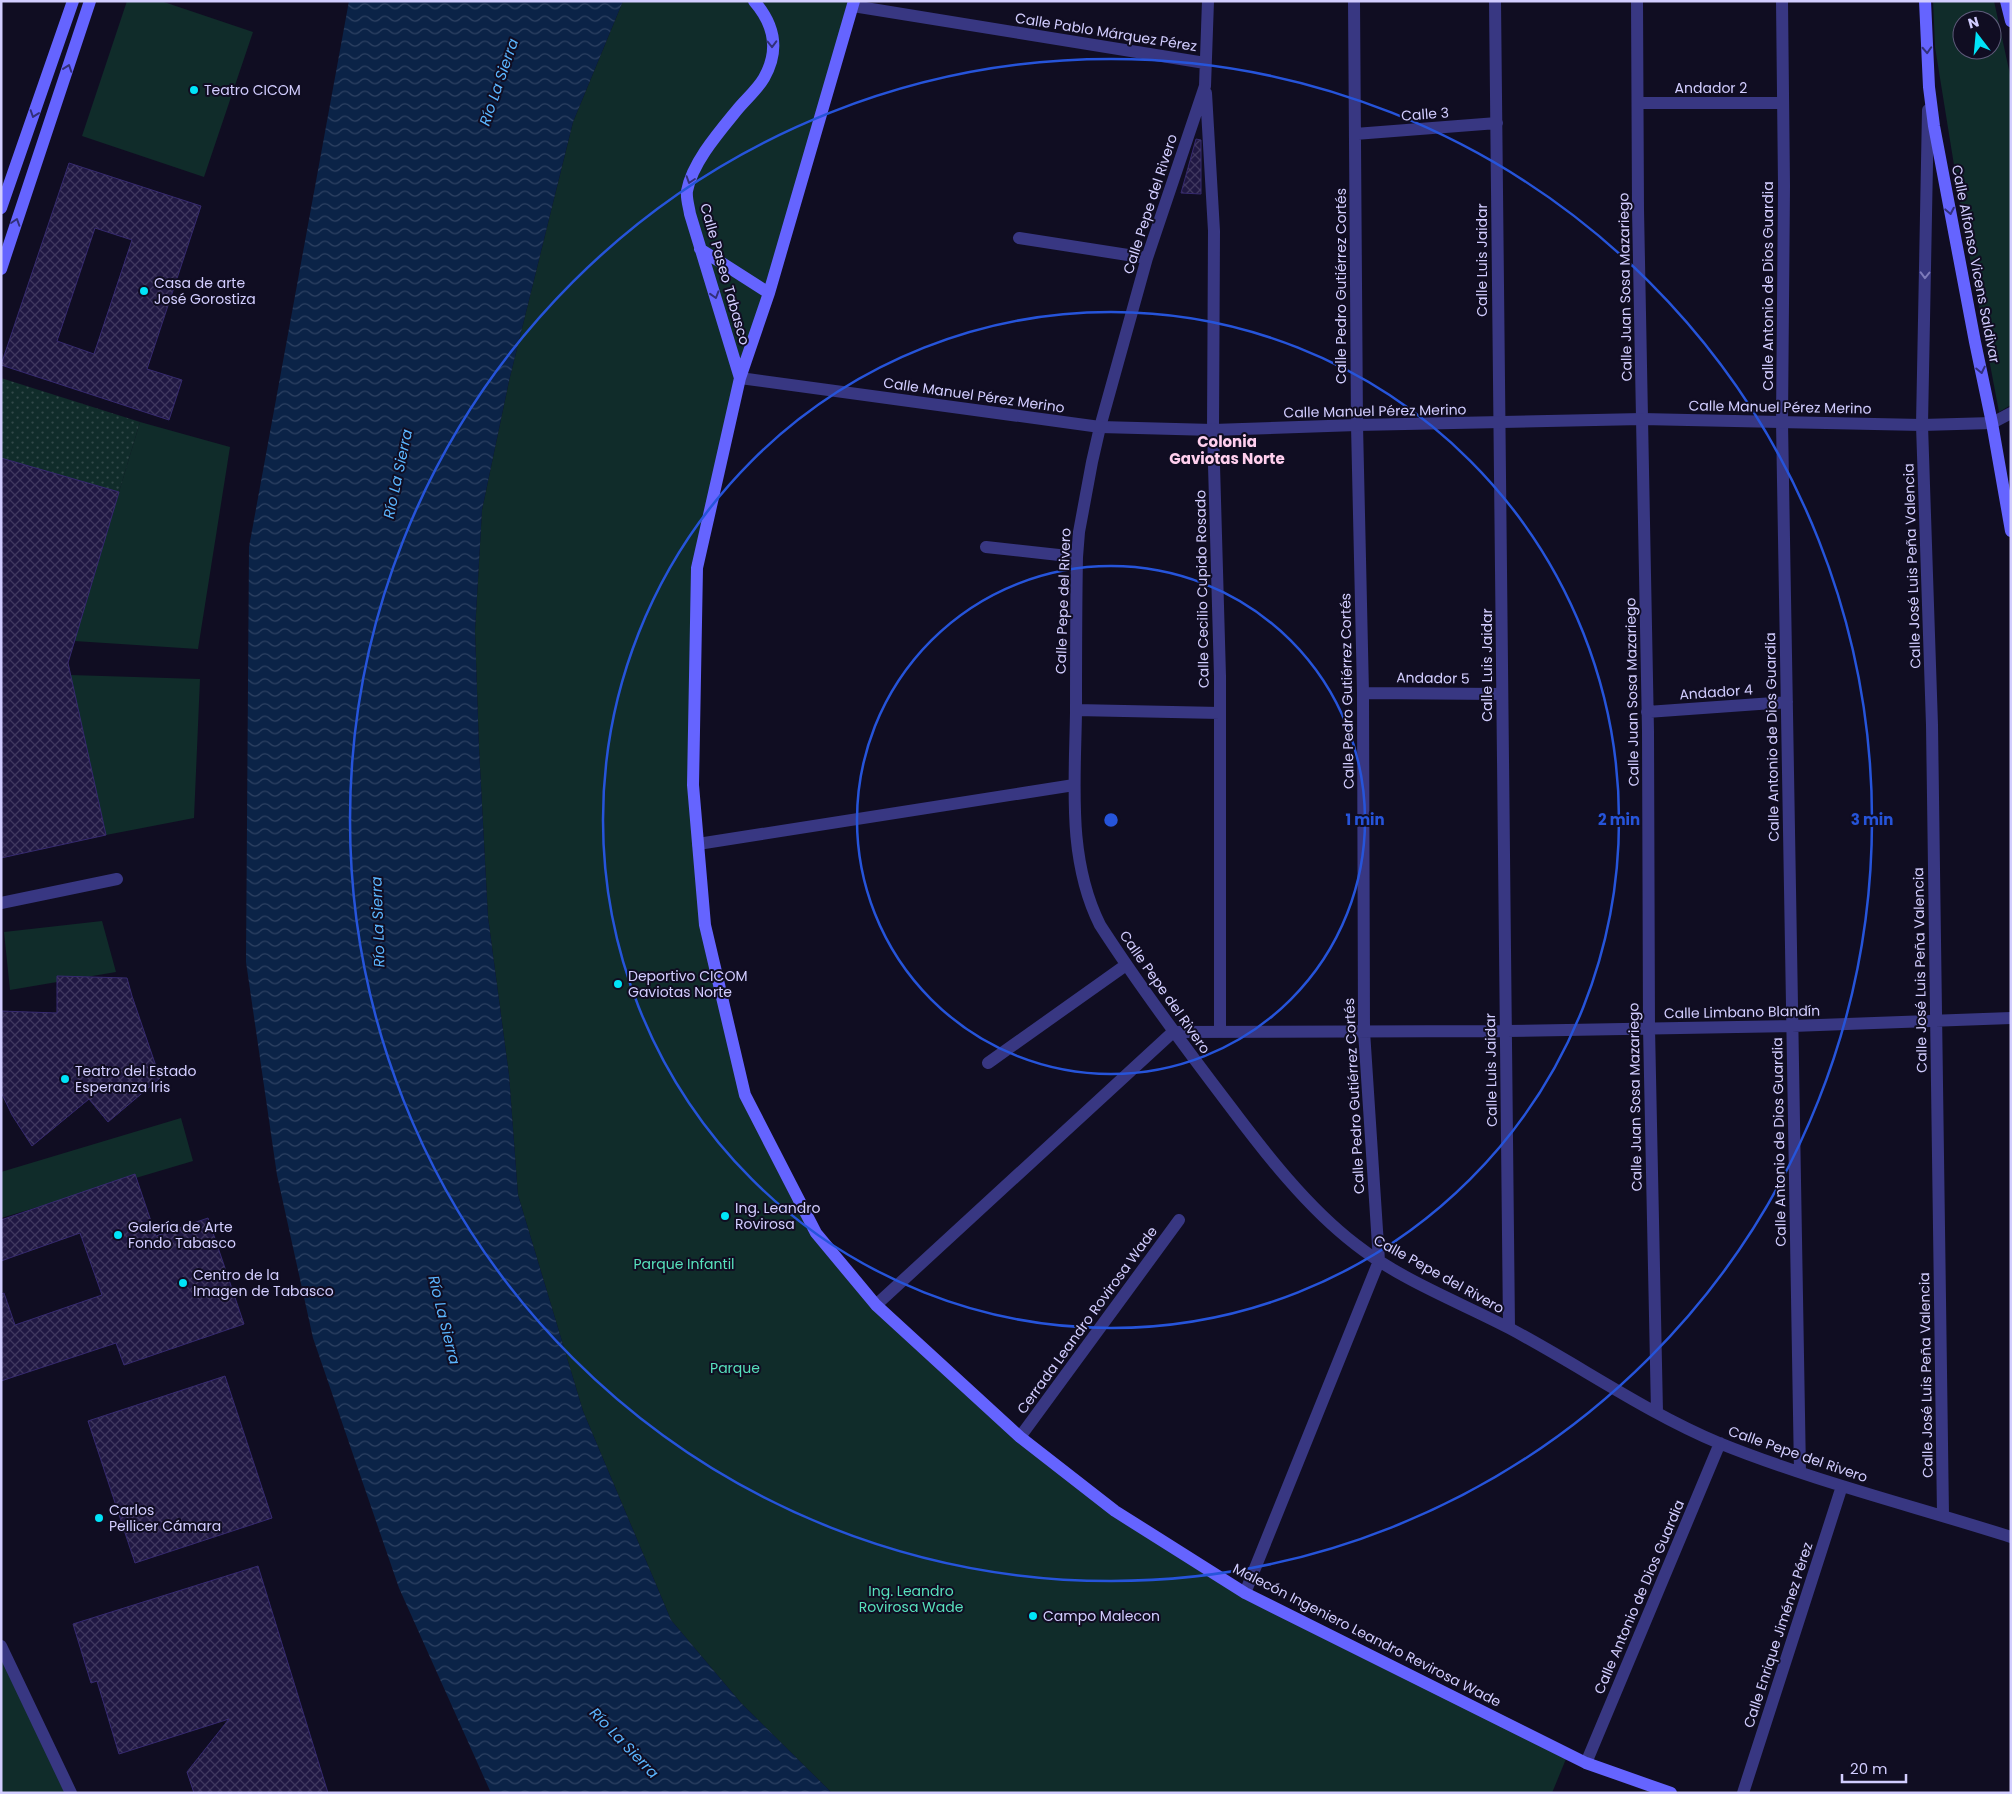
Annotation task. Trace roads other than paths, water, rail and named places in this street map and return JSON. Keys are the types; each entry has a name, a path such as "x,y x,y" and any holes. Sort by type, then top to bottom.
{"main road":[{"path":"1,208 73,1"},
{"path":"1,268 90,1"},
{"name":"Calle Paseo Tabasco","path":"740,378 700,249 690,214 687,193 697,164 736,111 764,79 772,61 774,44 771,26 754,1"},
{"name":"Calle Alfonso Vicens Saldivar","path":"1925,1 1929,87 1944,179 1992,423 2011,531"},
{"path":"2006,1 2011,21"},
{"name":"Malecón Ingeniero Leandro Revirosa Wade","path":"853,4 769,292 740,378 697,568 693,785 705,925 744,1095 816,1233 876,1305 1020,1437 1115,1511 1245,1593 1586,1763 1671,1793"},
{"path":"700,249 769,292"}],"street":[{"name":"Calle Pepe del Rivero","path":"1208,1 1205,86 1147,258 1100,427 1079,532 1077,557 1074,785 1076,842 1081,870 1094,912 1126,965 1173,1032 1265,1152 1297,1190 1353,1243 1379,1261 1509,1328 1657,1412 1720,1443 1842,1486 2011,1537"},
{"name":"Calle Pedro Gutiérrez Cortés","path":"1245,1593 1379,1261 1364,1032 1363,693 1357,425 1354,1"},
{"name":"Calle Luis Jaidar","path":"1495,1 1509,1328"},
{"name":"Calle Juan Sosa Mazariego","path":"1637,1 1647,712 1648,1028 1657,1412"},
{"name":"Calle Antonio de Dios Guardia","path":"1782,1 1782,422 1800,1472"},
{"name":"Calle Pablo Márquez Pérez","path":"853,4 1205,63"},
{"name":"Calle Cecilio Cupido Rosado","path":"1205,86 1214,231 1213,430 1220,676 1220,1032"},
{"name":"Calle José Luis Peña Valencia","path":"1929,87 1922,425 1932,725 1943,1515"},
{"name":"Andador 2","path":"1638,103 1783,103"},
{"name":"Calle 3","path":"1355,134 1497,123"},
{"path":"1019,238 1147,258"},
{"name":"Calle Manuel Pérez Merino","path":"740,378 1100,427 1213,430 1642,419 1922,425 1992,423 2011,413"},
{"path":"986,547 1077,557"},
{"name":"Andador 5","path":"1363,693 1502,694"},
{"name":"Andador 4","path":"1647,712 1787,702"},
{"path":"1076,710 1220,713"},
{"path":"698,844 1074,785"},
{"path":"1,903 117,879"},
{"path":"988,1063 1126,965"},
{"name":"Calle Limbano Blandín","path":"1173,1032 1506,1032 1792,1026 2011,1018"},
{"path":"876,1305 1173,1032"},
{"name":"Cerrada Leandro Rovirosa Wade","path":"1020,1437 1179,1220"},
{"name":"Calle Antonio de Dios Guardia","path":"1586,1763 1720,1443"},
{"name":"Calle Enrique Jiménez Pérez","path":"1744,1793 1842,1486"},
{"path":"1,1646 71,1793"}],"water":[{"name":"Río La Sierra","path":"349,1 623,1 573,122 509,381 482,510 475,631 479,748 488,917 509,1075 518,1195 583,1411 671,1620 741,1703 832,1793 491,1793 399,1588 313,1338 277,1175 246,962 249,547"}],"place":[{"name":"Teatro CICOM","path":"194,90"},
{"name":"Casa de arte José Gorostiza","path":"144,291"},
{"name":"Deportivo CICOM Gaviotas Norte","path":"618,984"},
{"name":"Teatro del Estado Esperanza Iris","path":"65,1079"},
{"name":"Ing. Leandro Rovirosa","path":"725,1216"},
{"name":"Galería de Arte Fondo Tabasco","path":"118,1235"},
{"name":"Centro de la Imagen de Tabasco","path":"183,1283"},
{"name":"Carlos Pellicer Cámara","path":"99,1518"},
{"name":"Campo Malecon","path":"1033,1616"}],"district":[{"name":"Colonia Gaviotas Norte","path":"1227,450"}],"park label":[{"name":"Parque Infantil","path":"684,1264"},
{"name":"Parque","path":"735,1368"},
{"name":"Ing. Leandro Rovirosa Wade","path":"911,1599"}]}
